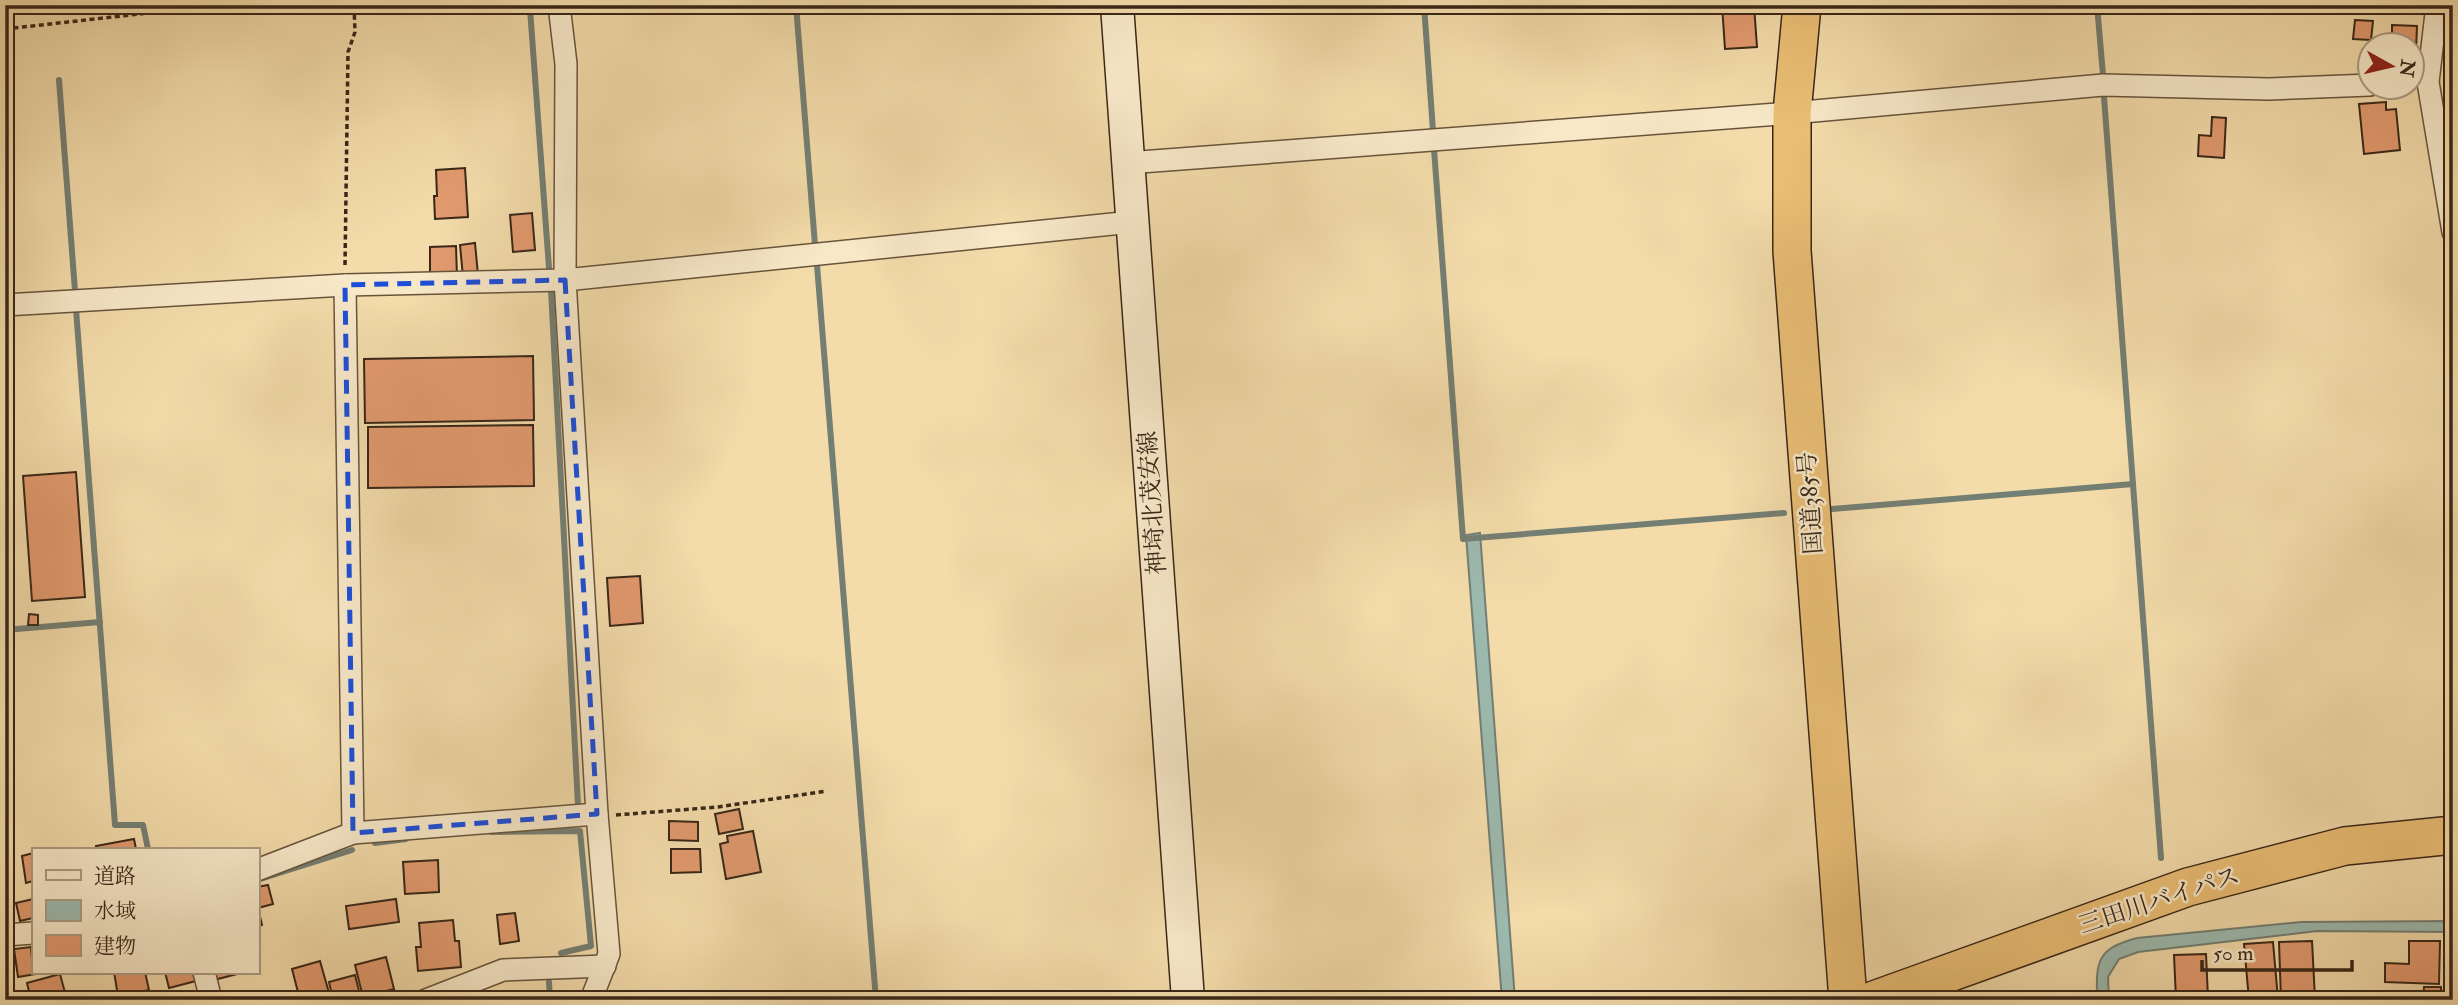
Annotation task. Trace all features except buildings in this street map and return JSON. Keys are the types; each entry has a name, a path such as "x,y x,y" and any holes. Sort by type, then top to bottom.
{"highway":[{"name":"国道385号","path":"1802,5 1792,113 1791,251 1848,1000"},
{"name":"三田川バイパス","path":"1874,1000 2188,887 2345,846 2453,835"}],"main road":[{"name":"神埼北茂安線","path":"1117,5 1188,1000"}],"street":[{"path":"559,5 566,64 565,279 597,814 609,954 591,1000"},
{"path":"2426,58 2437,5"},
{"path":"1127,163 1792,113 2103,85 2269,89 2356,86"},
{"path":"2425,102 2453,232"},
{"path":"5,305 345,285 565,279 1132,222"},
{"path":"345,285 354,833"},
{"path":"259,869 354,833 597,814"},
{"path":"5,935 32,933"},
{"path":"426,1000 503,970 605,966"},
{"path":"204,974 211,1000"}],"path":[{"path":"5,29 220,5"},
{"path":"345,285 348,52 355,32 354,5"},
{"path":"597,814 608,816 718,807 827,791"}],"highlighted area":[{"path":"565,280 597,814 353,833 345,285"}],"water":[{"path":"1480,533 1515,1000 1502,1000 1466,535"},
{"path":"2453,921 2453,932 2317,931 2138,952 2119,959 2108,977 2109,1000 2097,1000 2097,975 2102,958 2114,947 2137,938 2301,922"}],"waterway":[{"path":"796,5 815,245"},
{"path":"1424,5 1433,131"},
{"path":"2097,5 2103,75"},
{"path":"530,9 549,268"},
{"path":"59,80 75,291"},
{"path":"2104,97 2161,858"},
{"path":"2453,106 2446,106 2453,147"},
{"path":"1434,149 1463,539 1784,513"},
{"path":"817,265 876,1000"},
{"path":"551,290 578,805"},
{"path":"76,309 115,825 143,825 148,848"},
{"path":"1832,509 2133,484"},
{"path":"5,630 100,622"},
{"path":"491,832 580,831 591,946 561,953"},
{"path":"375,843 406,839"},
{"path":"259,879 352,850"},
{"path":"549,982 550,1000"}]}
